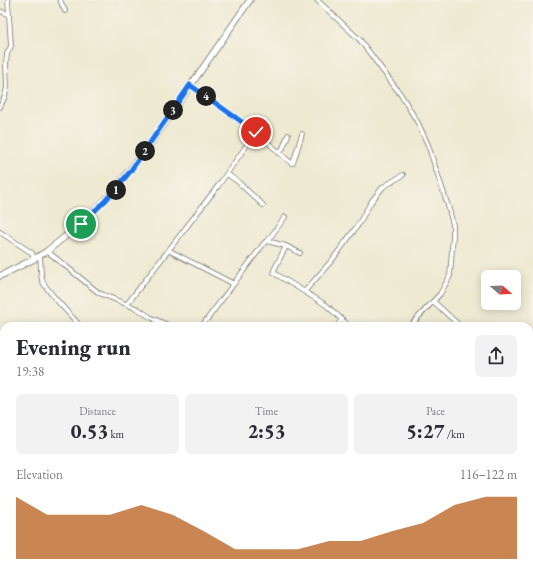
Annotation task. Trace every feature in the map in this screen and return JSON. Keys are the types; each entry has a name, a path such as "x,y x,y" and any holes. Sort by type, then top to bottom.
{"main road":[{"path":"0,276 34,259 46,251 81,224 113,192 152,141 250,0"}],"street":[{"path":"0,107 7,87 6,64 7,54 11,46 8,0"},
{"path":"60,0 65,11"},
{"path":"317,0 360,40 401,95 418,123 428,145 449,209 453,225 450,276 443,290 414,322"},
{"path":"0,11 8,14"},
{"path":"190,85 256,132 289,162 293,163 302,134"},
{"path":"127,304 256,132"},
{"path":"280,153 288,135"},
{"path":"226,174 237,181 263,205"},
{"path":"305,291 333,259 358,225 371,202 383,187 403,175"},
{"path":"205,322 285,217"},
{"path":"0,232 32,253 34,259"},
{"path":"267,241 286,246 300,253"},
{"path":"286,246 274,270 274,273 326,305 345,322"},
{"path":"168,250 234,284"},
{"path":"46,251 94,289 106,296 138,308 146,315 158,321"},
{"path":"40,255 42,264 41,274 45,285 77,322"},
{"path":"433,301 456,322"}],"route":[{"path":"81,224 105,201 129,173 190,85 256,132"}]}
